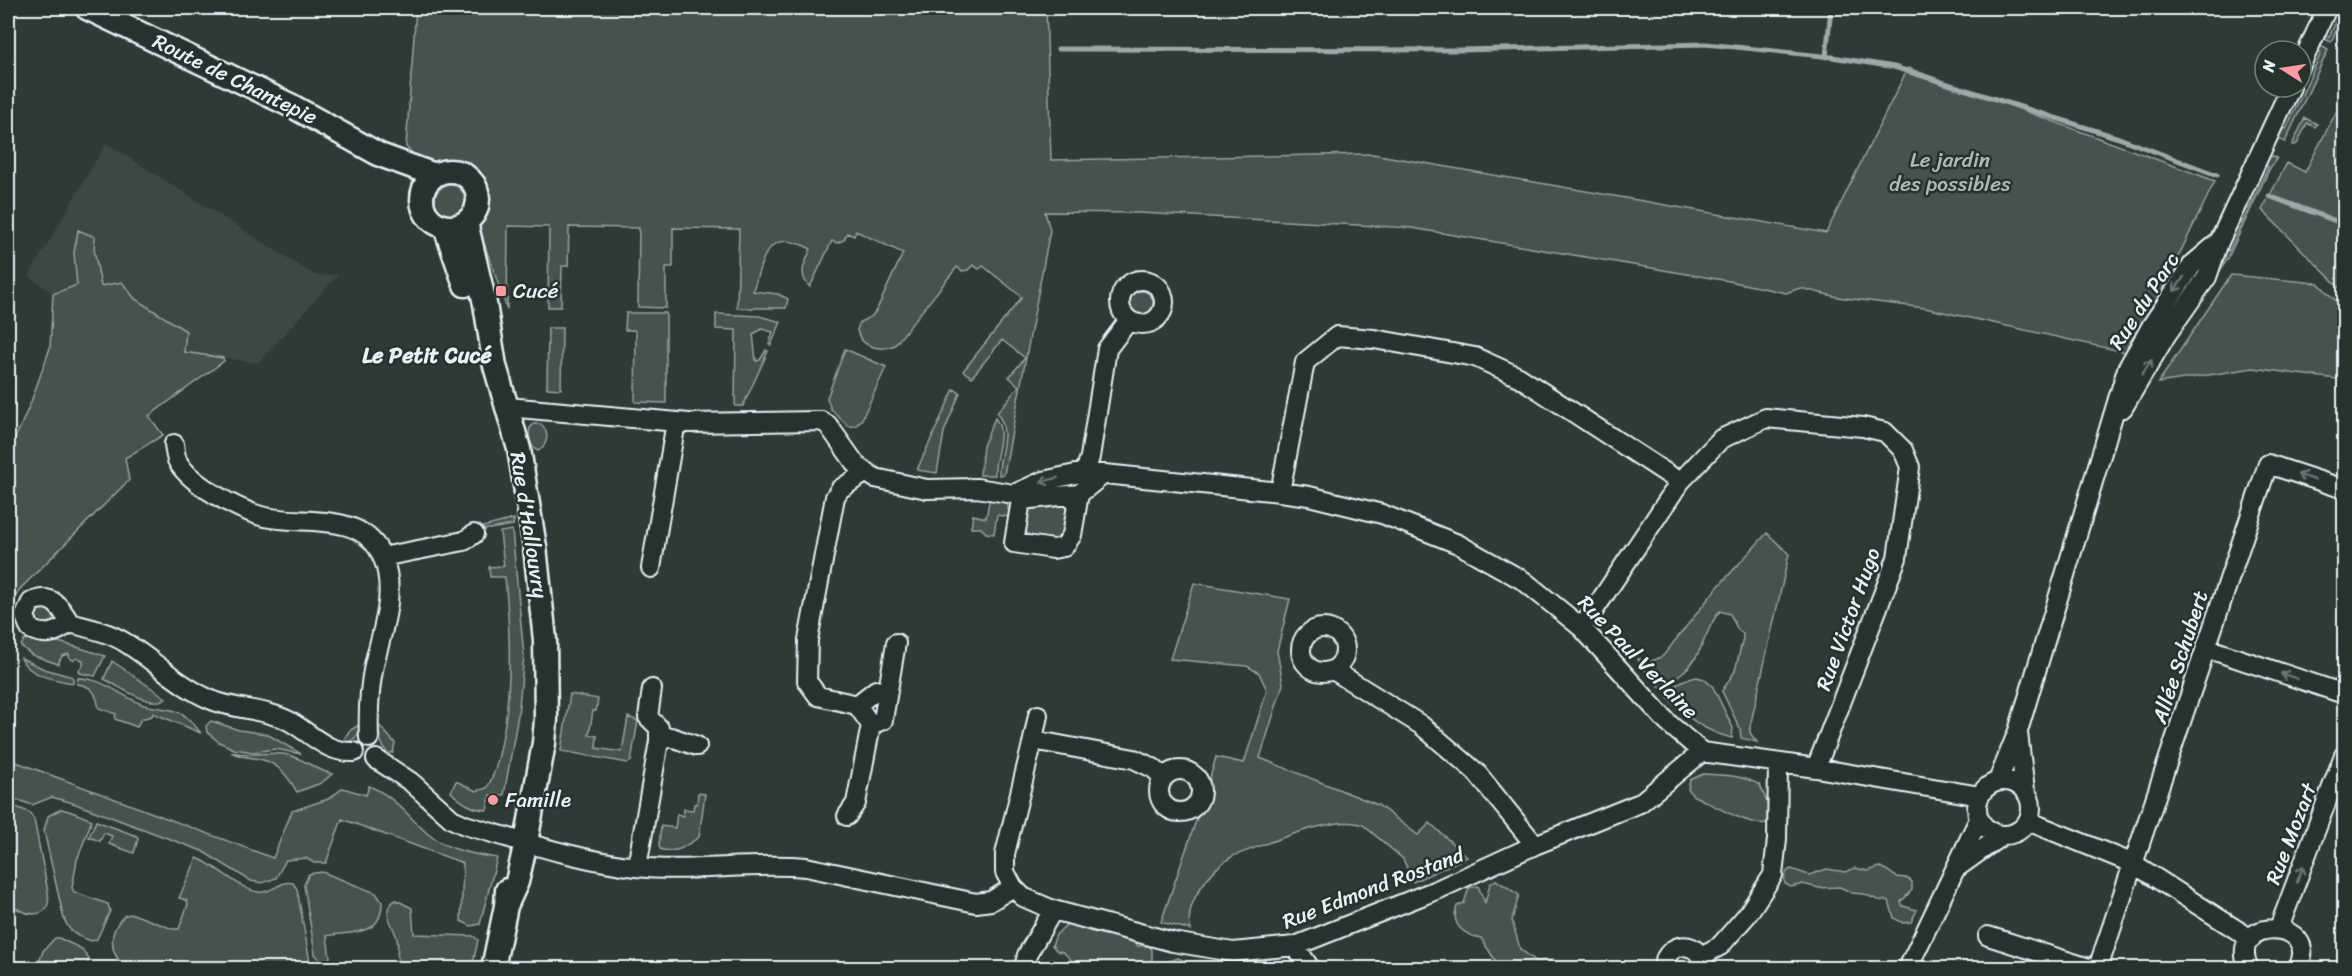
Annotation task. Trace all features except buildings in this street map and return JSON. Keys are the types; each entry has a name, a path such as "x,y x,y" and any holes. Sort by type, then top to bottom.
{"main road":[{"name":"Route de Chantepie","path":"87,8 292,106 428,183"},
{"path":"449,170 463,174 474,183 477,190 476,211 455,225 438,225 422,207 428,183 449,170"},
{"name":"Rue d'Hallouvry","path":"455,225 484,304 495,366 519,449 535,547 545,639 544,743 520,840 516,882 507,906 493,969"}],"street":[{"path":"2313,39 2327,8"},
{"name":"Rue du Parc","path":"1998,781 2018,731 2107,436 2161,344 2206,277 2219,242 2285,99"},
{"path":"1017,497 1014,543 1053,549 1064,547 1072,535 1079,494 1094,473 1090,457 1107,349 1129,320"},
{"path":"1280,492 1305,362 1337,336 1374,339 1475,357 1519,377 1680,482"},
{"path":"507,407 676,422 820,421 828,425 857,466 865,473 884,481 927,489 977,488 1017,497 1079,494"},
{"name":"Rue Victor Hugo","path":"1582,628 1680,482 1721,439 1766,418 1863,427 1885,432 1903,450 1910,467 1897,558 1816,768"},
{"path":"651,568 676,422"},
{"path":"174,444 178,462 190,476 221,498 262,516 348,526 365,534 382,557 389,586 386,625 374,666 368,702 369,738 378,746 379,753 372,762 364,763 357,759 354,752 358,741 369,738"},
{"name":"Allée Schubert","path":"2098,969 2268,464 2344,489"},
{"path":"847,816 856,803 871,726 857,705 818,696 807,681 808,640 835,497 840,489 865,473"},
{"name":"Rue Paul Verlaine","path":"1017,497 1043,481 1094,473 1309,496 1382,514 1458,544 1524,581 1582,628 1668,723 1702,752"},
{"path":"382,557 464,541 474,534"},
{"path":"70,623 125,642 190,688 213,700 274,715 289,721 326,746 337,751 354,752"},
{"path":"871,726 883,720 896,643"},
{"path":"2206,648 2344,694"},
{"path":"1333,670 1421,725 1476,772 1535,845"},
{"path":"637,867 659,741 659,728 648,717 652,689"},
{"path":"857,705 876,690 887,692"},
{"path":"376,759 411,782 452,819 465,825 605,862 637,867 672,868 783,865 806,867 976,903 991,900 1013,887 1005,872 1005,854 1038,715"},
{"name":"Rue du Parc","path":"2018,731 2025,790"},
{"path":"659,741 671,737 697,746"},
{"path":"1033,740 1134,759 1144,763 1163,777"},
{"path":"1702,752 1816,768 1980,796"},
{"name":"Rue Edmond Rostand","path":"1013,887 1023,897 1053,910 1173,942 1233,952 1295,946 1439,889 1535,845 1640,803 1702,752"},
{"name":"Rue Mozart","path":"2279,928 2344,755"},
{"path":"1663,969 1667,953 1676,947 1687,946 1696,951 1702,962 1720,946 1747,915 1773,875 1777,839 1778,763"},
{"path":"1958,867 2001,836 2017,833 2028,821 2032,805 2025,790 2013,782 1998,781 1984,789 1980,796 1977,811 1979,819 1991,833 2001,836"},
{"path":"1908,969 1979,819"},
{"path":"2028,821 2134,864 2251,939"},
{"path":"1024,969 1027,955 1053,910"},
{"path":"2249,969 2246,955 2251,939 2264,930 2279,928 2295,938 2300,947 2301,956 2298,969"},
{"path":"1988,936 2089,969"},
{"path":"1295,946 1310,969"}],"shaded area":[{"path":"106,143 316,276 339,274 258,363 183,352 186,331 135,299 122,283 101,286 94,249 95,238 79,231 74,253 77,285 53,294 29,276"}],"green space":[{"name":"Le jardin des possibles","path":"416,8 1046,8 1051,160 1373,154 1826,233 1908,68 2215,181 2129,353 1925,308 1837,297 1800,288 1786,293 1729,281 1412,228 1139,213 1045,212 1050,230 1004,474 999,475 1004,428 997,413 1019,386 1009,377 1025,358 1002,340 972,377 963,371 1022,297 983,266 979,269 973,265 968,270 962,271 957,267 895,345 878,348 862,340 857,330 860,322 872,316 877,309 903,253 856,231 854,236 847,233 844,240 837,243 832,241 810,287 803,273 811,249 797,243 785,241 776,243 764,257 753,291 778,294 788,299 786,308 737,308 739,229 673,228 673,267 666,267 666,308 638,307 639,228 569,227 568,266 562,266 561,307 548,307 549,227 508,226 507,309 478,226 490,198 486,178 451,167 442,168 422,162 406,147"},
{"path":"2344,8 2344,13 2331,42 2322,38 2324,35 2329,37"},
{"path":"2319,45 2328,50 2313,82 2313,70 2321,53 2316,51"},
{"path":"2344,97 2344,292 2262,210 2287,163 2305,172"},
{"path":"2300,99 2305,99 2285,142 2280,140 2277,133 2279,127 2286,129"},
{"path":"2305,118 2317,124 2315,127 2307,123 2297,144 2292,145"},
{"path":"2266,157 2277,158 2220,271 2215,268 2224,249 2229,251 2268,167 2263,164"},
{"path":"450,185 456,186 464,194 464,206 456,214 450,215 444,214 436,206 435,200 436,194 444,186"},
{"path":"78,230 95,237 94,249 101,286 122,282 135,299 186,331 184,352 223,358 224,361 149,416 163,435 125,458 129,480 20,589 8,610 8,455 31,402 50,348 53,294 77,285 74,253"},
{"path":"2231,275 2318,283 2344,309 2344,380 2253,368 2158,383"},
{"path":"1136,291 1146,291 1153,298 1153,308 1146,315 1136,315 1129,308 1129,298"},
{"path":"626,313 666,313 666,403 635,402 636,333 634,330 625,330"},
{"path":"716,314 759,316 781,322 771,345 769,344 773,332 762,329 753,334 756,361 760,360 766,350 768,351 743,406 735,406 736,330 716,329"},
{"path":"548,328 562,328 561,389 547,388"},
{"path":"845,349 886,367 862,419 853,426 848,426 831,409 827,398"},
{"path":"954,389 960,393 944,432 937,473 917,470"},
{"path":"995,418 999,424 1000,438 995,475 980,475 983,446"},
{"path":"534,424 541,424 547,435 544,446 538,451 531,444 530,438 530,428"},
{"path":"990,496 1007,502 1010,517 997,515 994,534 986,533 981,528 971,528 973,515 986,518"},
{"path":"1069,502 1064,531 1058,540 1030,537 1025,530 1029,505"},
{"path":"514,519 513,525 483,530 483,527"},
{"path":"512,530 524,656 518,715 504,795 490,795 487,810 468,805 451,792 456,781 476,791 487,788 500,753 508,691 508,616 505,577 490,577 489,567 504,566 500,532"},
{"path":"1767,533 1789,554 1750,727 1750,733 1757,742 1741,738 1740,729 1722,691 1735,671 1743,638 1743,634 1738,630 1730,614 1720,611 1712,622 1693,662 1661,688 1638,659 1652,661 1663,656 1716,589"},
{"path":"1194,583 1290,599 1277,651 1283,684 1260,758 1378,805 1418,835 1430,823 1467,857 1413,882 1403,859 1363,825 1351,822 1335,823 1299,832 1233,856 1216,869 1195,898 1189,920 1191,930 1161,922 1216,757 1244,763 1267,690 1259,673 1247,666 1170,659"},
{"path":"46,609 53,615 54,623 50,626 37,623 34,618 36,611"},
{"path":"31,637 59,642 105,656 95,676 80,673 83,660 70,659 69,654 62,656 58,664 32,655 21,646 24,640"},
{"path":"21,658 44,669 73,677 73,683 51,679 36,673"},
{"path":"112,661 166,698 160,701 144,699 104,679"},
{"path":"1697,677 1704,679 1713,687 1733,728 1732,738 1713,732 1696,722 1667,696 1667,691 1684,680"},
{"path":"78,678 104,684 144,705 181,713 201,733 153,713 152,716 141,719 137,727 115,719 116,714 99,708 95,694 90,689 77,684"},
{"path":"570,694 598,699 596,711 593,711 589,735 597,736 596,748 622,752 628,717 638,721 631,761 628,763 561,751"},
{"path":"211,721 239,730 267,734 301,754 276,749 253,752 234,749 219,742 207,732 206,726"},
{"path":"377,723 395,743 393,753 387,753 381,742"},
{"path":"361,724 356,737 342,743 349,731"},
{"path":"231,752 288,755 332,774 321,783 297,792 279,768 263,760"},
{"path":"8,759 273,858 292,811 328,799 343,788 366,795 369,786 393,801 442,844 469,853 497,858 480,924 471,926 461,921 463,863 342,819 326,863 314,863 306,858 286,860 276,878 262,883 251,881 202,851 52,797 32,805 15,799 13,806 29,812 34,819 48,892 46,909 35,914 21,911 8,902 8,883 13,867 11,862 8,862"},
{"path":"1703,774 1739,777 1760,785 1768,805 1767,823 1740,818 1692,795 1688,789 1690,780"},
{"path":"698,793 705,794 699,837 677,850 660,849 661,826 675,828 677,814 683,816 684,809 693,810 694,804 697,804"},
{"path":"61,809 92,820 77,860 72,888 74,892 108,904 110,911 97,939 92,941 73,933 63,915 44,831 48,816"},
{"path":"96,821 137,836 134,853 109,844 112,836 104,833 100,841 89,837"},
{"path":"197,858 236,882 258,892 267,891 284,883 293,883 297,889 311,968 127,968 121,963 114,950 113,935 119,921 125,915 133,914 173,929 179,929 188,904 186,900 179,898"},
{"path":"1880,867 1912,882 1912,890 1901,902 1903,906 1917,910 1911,922 1903,923 1894,918 1889,901 1852,893 1840,887 1819,888 1803,884 1791,887 1785,884 1785,875 1791,869 1809,875 1827,869 1845,872 1855,868 1868,871"},
{"path":"322,872 376,893 382,902 381,913 371,927 356,932 327,936 330,958 326,963 320,961 315,954 304,885 309,874"},
{"path":"1496,880 1519,895 1512,920 1520,949 1536,961 1554,960 1561,968 1500,968 1481,938 1464,932 1457,924 1455,913 1457,906 1464,903 1469,888 1478,886 1485,903 1490,884"},
{"path":"396,900 412,908 414,934 473,936 478,940 472,968 399,968 397,939 388,912 391,903"},
{"path":"1068,923 1096,933 1107,935 1111,933 1127,937 1138,946 1149,946 1152,950 1152,964 1162,965 1178,958 1185,961 1185,966 1183,968 1087,968 1086,965 1078,966 1052,945 1056,935"},
{"path":"55,938 82,949 89,959 86,968 37,968 43,951"}],"waterway":[{"path":"1826,57 1831,8"},
{"path":"1058,49 1460,50 1706,44 1832,57 1894,67 2119,138 2217,175"},
{"path":"2269,196 2344,224"}],"place":[{"name":"Cucé","path":"501,291"},
{"name":"Famille","path":"493,800"}],"district":[{"name":"Le Petit Cucé","path":"427,355"}]}
